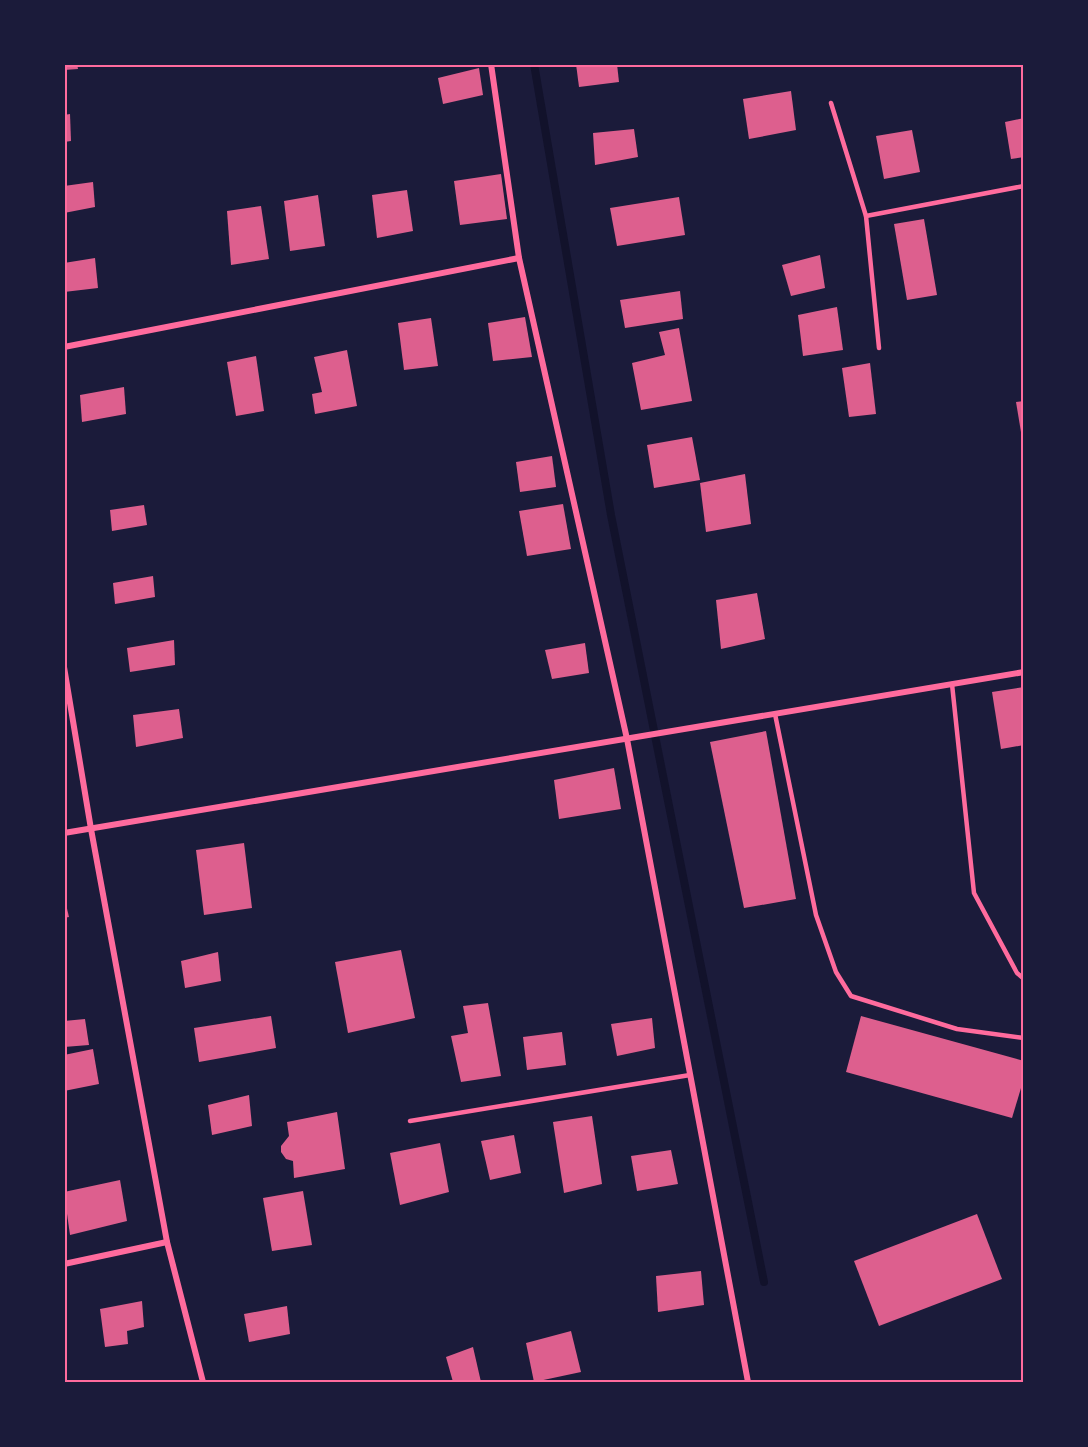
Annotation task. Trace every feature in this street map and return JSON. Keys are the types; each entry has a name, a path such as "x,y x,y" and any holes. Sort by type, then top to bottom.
{"street":[{"path":"491,64 519,258 627,739 748,1383"},
{"path":"64,347 519,258"},
{"path":"64,667 91,829 167,1242 203,1383"},
{"path":"64,833 1023,672"},
{"path":"64,1264 167,1242"}],"lane":[{"path":"831,103 866,216 879,348"},
{"path":"866,216 1023,186"},
{"path":"952,684 974,893 1017,973 1023,979"},
{"path":"775,714 816,915 836,972 851,996 957,1029 1023,1038"},
{"path":"410,1121 690,1075"}],"building":[{"path":"64,64 77,64 78,69 64,70"},
{"path":"576,64 617,64 619,82 579,87"},
{"path":"479,68 483,95 443,104 438,78"},
{"path":"791,91 796,130 749,139 743,99"},
{"path":"70,114 71,141 64,142 64,115"},
{"path":"1024,118 1024,157 1011,159 1005,122"},
{"path":"634,129 638,157 595,165 593,133"},
{"path":"912,130 920,172 884,179 876,136"},
{"path":"501,174 507,219 460,225 454,181"},
{"path":"93,182 95,207 64,213 64,186"},
{"path":"407,190 413,231 377,238 372,195"},
{"path":"318,195 325,246 290,251 284,201"},
{"path":"679,197 685,235 617,246 610,208"},
{"path":"261,206 269,259 231,265 227,211"},
{"path":"924,219 937,295 907,300 894,224"},
{"path":"820,255 825,288 791,296 782,265"},
{"path":"95,258 98,288 64,292 64,263"},
{"path":"680,291 683,319 625,328 620,300"},
{"path":"837,307 843,350 803,356 798,315"},
{"path":"525,317 532,357 493,361 488,323"},
{"path":"431,318 438,366 404,370 398,323"},
{"path":"679,328 692,401 641,410 632,363 665,355 659,332"},
{"path":"347,350 357,406 315,414 312,394 322,392 314,357"},
{"path":"256,356 264,411 236,416 227,362"},
{"path":"870,363 876,414 849,417 842,368"},
{"path":"124,387 126,414 82,422 80,395"},
{"path":"1024,401 1024,438 1022,438 1016,402"},
{"path":"692,437 700,480 654,488 647,445"},
{"path":"552,456 556,487 520,492 516,462"},
{"path":"745,474 751,524 706,532 700,483"},
{"path":"563,504 571,549 527,556 519,511"},
{"path":"144,505 147,525 112,531 110,510"},
{"path":"153,576 155,597 115,604 113,583"},
{"path":"757,593 765,639 721,649 716,600"},
{"path":"174,640 175,665 130,672 127,648"},
{"path":"585,643 589,673 552,679 545,650"},
{"path":"1024,687 1024,745 1001,749 992,692"},
{"path":"179,709 183,738 136,747 133,715"},
{"path":"766,731 796,899 744,908 710,742"},
{"path":"614,768 621,809 559,819 554,780"},
{"path":"244,843 252,908 204,915 196,850"},
{"path":"64,896 69,917 64,918"},
{"path":"401,950 415,1018 348,1033 335,962"},
{"path":"218,952 221,981 185,988 181,961"},
{"path":"488,1003 501,1076 461,1082 451,1036 468,1033 463,1006"},
{"path":"271,1016 276,1048 199,1062 194,1028"},
{"path":"861,1016 1024,1061 1024,1078 1012,1118 846,1072"},
{"path":"652,1018 655,1048 617,1056 611,1024"},
{"path":"85,1019 89,1045 64,1047 64,1021"},
{"path":"562,1032 566,1065 527,1070 523,1037"},
{"path":"93,1049 99,1084 64,1091 64,1055"},
{"path":"249,1095 252,1126 212,1135 208,1105"},
{"path":"337,1112 345,1169 294,1178 293,1161 286,1159 281,1152 281,1146 289,1136 287,1122"},
{"path":"592,1116 602,1184 564,1193 553,1122"},
{"path":"514,1135 521,1173 490,1180 481,1141"},
{"path":"440,1143 449,1192 400,1205 390,1153"},
{"path":"671,1150 678,1184 637,1191 631,1156"},
{"path":"120,1180 127,1221 70,1235 64,1192"},
{"path":"303,1191 312,1245 272,1251 263,1198"},
{"path":"977,1214 1002,1279 879,1326 854,1261"},
{"path":"701,1271 704,1305 658,1312 656,1276"},
{"path":"142,1301 144,1327 127,1331 128,1344 105,1347 100,1309"},
{"path":"287,1306 290,1334 249,1342 244,1314"},
{"path":"571,1331 581,1372 534,1382 526,1343"},
{"path":"473,1347 481,1382 453,1382 446,1357"}],"waterway":[{"path":"534,64 611,515 764,1282"}]}
